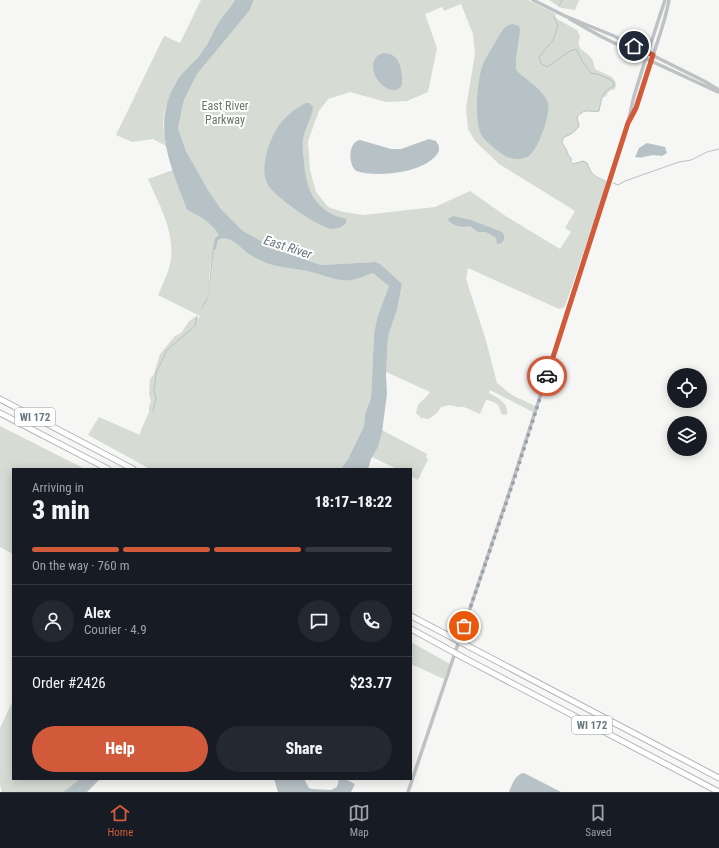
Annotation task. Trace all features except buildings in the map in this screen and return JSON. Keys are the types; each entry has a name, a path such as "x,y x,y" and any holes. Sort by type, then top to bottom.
{"highway":[{"name":"WI 172","path":"0,399 131,468"},
{"name":"WI 172","path":"0,413 106,468"},
{"name":"WI 172","path":"412,616 719,777"},
{"name":"WI 172","path":"412,630 719,792"}],"street":[{"path":"533,0 566,16 609,33 648,52 719,91"},
{"path":"408,792 514,480 628,123 634,96 665,0"},
{"path":"628,123 636,108 667,13 669,0"},
{"path":"566,16 600,36 646,59 719,91"}],"green space":[{"path":"201,0 235,0 219,22 204,50 175,83 165,109 163,124 166,146 153,139 132,142 116,135 164,36 180,43"},
{"name":"East River Parkway","path":"254,0 528,0 556,14 555,16 557,19 577,30 580,36 579,45 592,59 595,69 612,77 616,83 615,89 609,91 605,97 602,97 599,111 582,112 577,117 579,126 572,133 564,137 562,141 573,164 583,161 587,163 594,176 608,182 565,306 559,309 468,268 466,279 485,337 497,383 512,395 535,406 533,412 490,390 489,393 504,404 507,414 504,415 501,413 498,405 494,402 486,400 480,414 464,407 449,405 441,407 437,413 429,419 421,418 416,413 418,405 430,392 386,372 388,336 397,310 402,284 389,286 377,318 374,334 371,398 365,414 364,426 348,459 342,468 148,468 88,435 99,417 140,435 149,412 151,401 149,394 150,379 154,374 160,354 175,336 181,333 189,321 195,317 199,318 200,316 158,295 169,268 171,245 166,222 148,179 173,170 187,210 206,220 219,235 214,248 211,260 209,286 214,250 216,249 218,240 222,238 228,238 238,244 260,261 353,280 373,273 375,262 321,265 278,250 243,231 221,209 208,190 186,151 178,128 184,100 197,74 248,11","holes":["461,4 473,34 475,54 466,108 468,129 475,141 499,164 575,211 565,228 571,232 560,249 507,217 470,191 435,207 364,215 343,212 328,207 316,192 310,170 308,141 319,111 328,99 350,92 386,102 407,101 428,92 437,48 425,14 442,7 444,11"]},
{"path":"549,0 579,0 575,10 561,8"},
{"path":"0,426 83,468 12,468 12,553 0,547"},
{"path":"382,430 427,454 426,457 428,459 418,480 412,477 412,468 395,468 372,457 378,447"},
{"path":"412,643 450,664 444,679 412,664"},
{"path":"12,702 12,780 79,780 63,792 2,792 0,784 0,728"}],"shaded area":[{"path":"235,0 254,0 249,11 197,74 184,100 178,128 186,151 208,190 221,209 243,231 278,250 321,265 375,262 380,264 402,284 397,310 388,336 386,375 387,394 382,432 378,447 371,459 368,468 342,468 348,459 364,426 365,414 371,398 374,334 377,318 389,286 373,273 355,279 341,280 307,271 270,264 247,253 232,240 222,238 218,240 216,249 214,250 208,297 215,238 219,235 205,220 187,210 170,163 164,132 168,100 175,84 181,75 201,54 219,22"},
{"path":"513,24 519,26 520,31 516,58 516,70 543,94 548,103 548,115 540,139 529,156 518,159 513,159 504,155 483,138 479,127 477,109 479,79 483,64 502,31 507,26"},
{"path":"383,53 393,56 399,63 402,83 401,87 396,90 383,86 375,75 373,68 374,62 377,57"},
{"path":"309,103 313,107 303,143 303,157 307,182 314,198 320,205 335,216 346,219 346,223 333,229 318,224 288,204 272,190 265,178 266,154 272,137 280,124 295,109"},
{"path":"429,139 436,141 439,146 439,151 433,158 413,169 389,174 376,174 356,171 353,168 350,154 351,149 356,142 360,140 391,149 401,149"},
{"path":"647,143 665,147 667,153 662,156 654,155 635,157 639,148"},
{"path":"453,216 471,220 502,232 504,235 504,240 497,244 496,238 486,232 478,232 470,226 461,227 455,225 448,220"},
{"path":"524,773 561,792 509,792 518,775"},
{"path":"79,780 99,780 87,792 63,792"},
{"path":"274,780 305,780 309,788 331,790 337,787 339,780 347,780 355,784 351,792 278,792"}],"waterway":[{"path":"559,6 562,0"},
{"path":"554,17 558,26 553,40 539,57 541,63 547,67 570,51 576,49 582,61 591,73 613,81 614,86 604,93 599,111 582,112 577,117 579,126 572,133 564,137 562,142 573,164 583,161 587,163 593,174 605,181"},
{"path":"613,183 618,185 625,181 679,162 691,160 707,152 719,149"},
{"path":"202,308 208,297"},
{"path":"153,411 156,398 154,391 156,373 167,350 195,326 197,316"}],"way so far":[{"path":"464,626 514,480 547,376"}],"route":[{"path":"547,376 628,123 636,108 653,55 634,46"}],"water label":[{"name":"East River","path":"288,247"}]}
